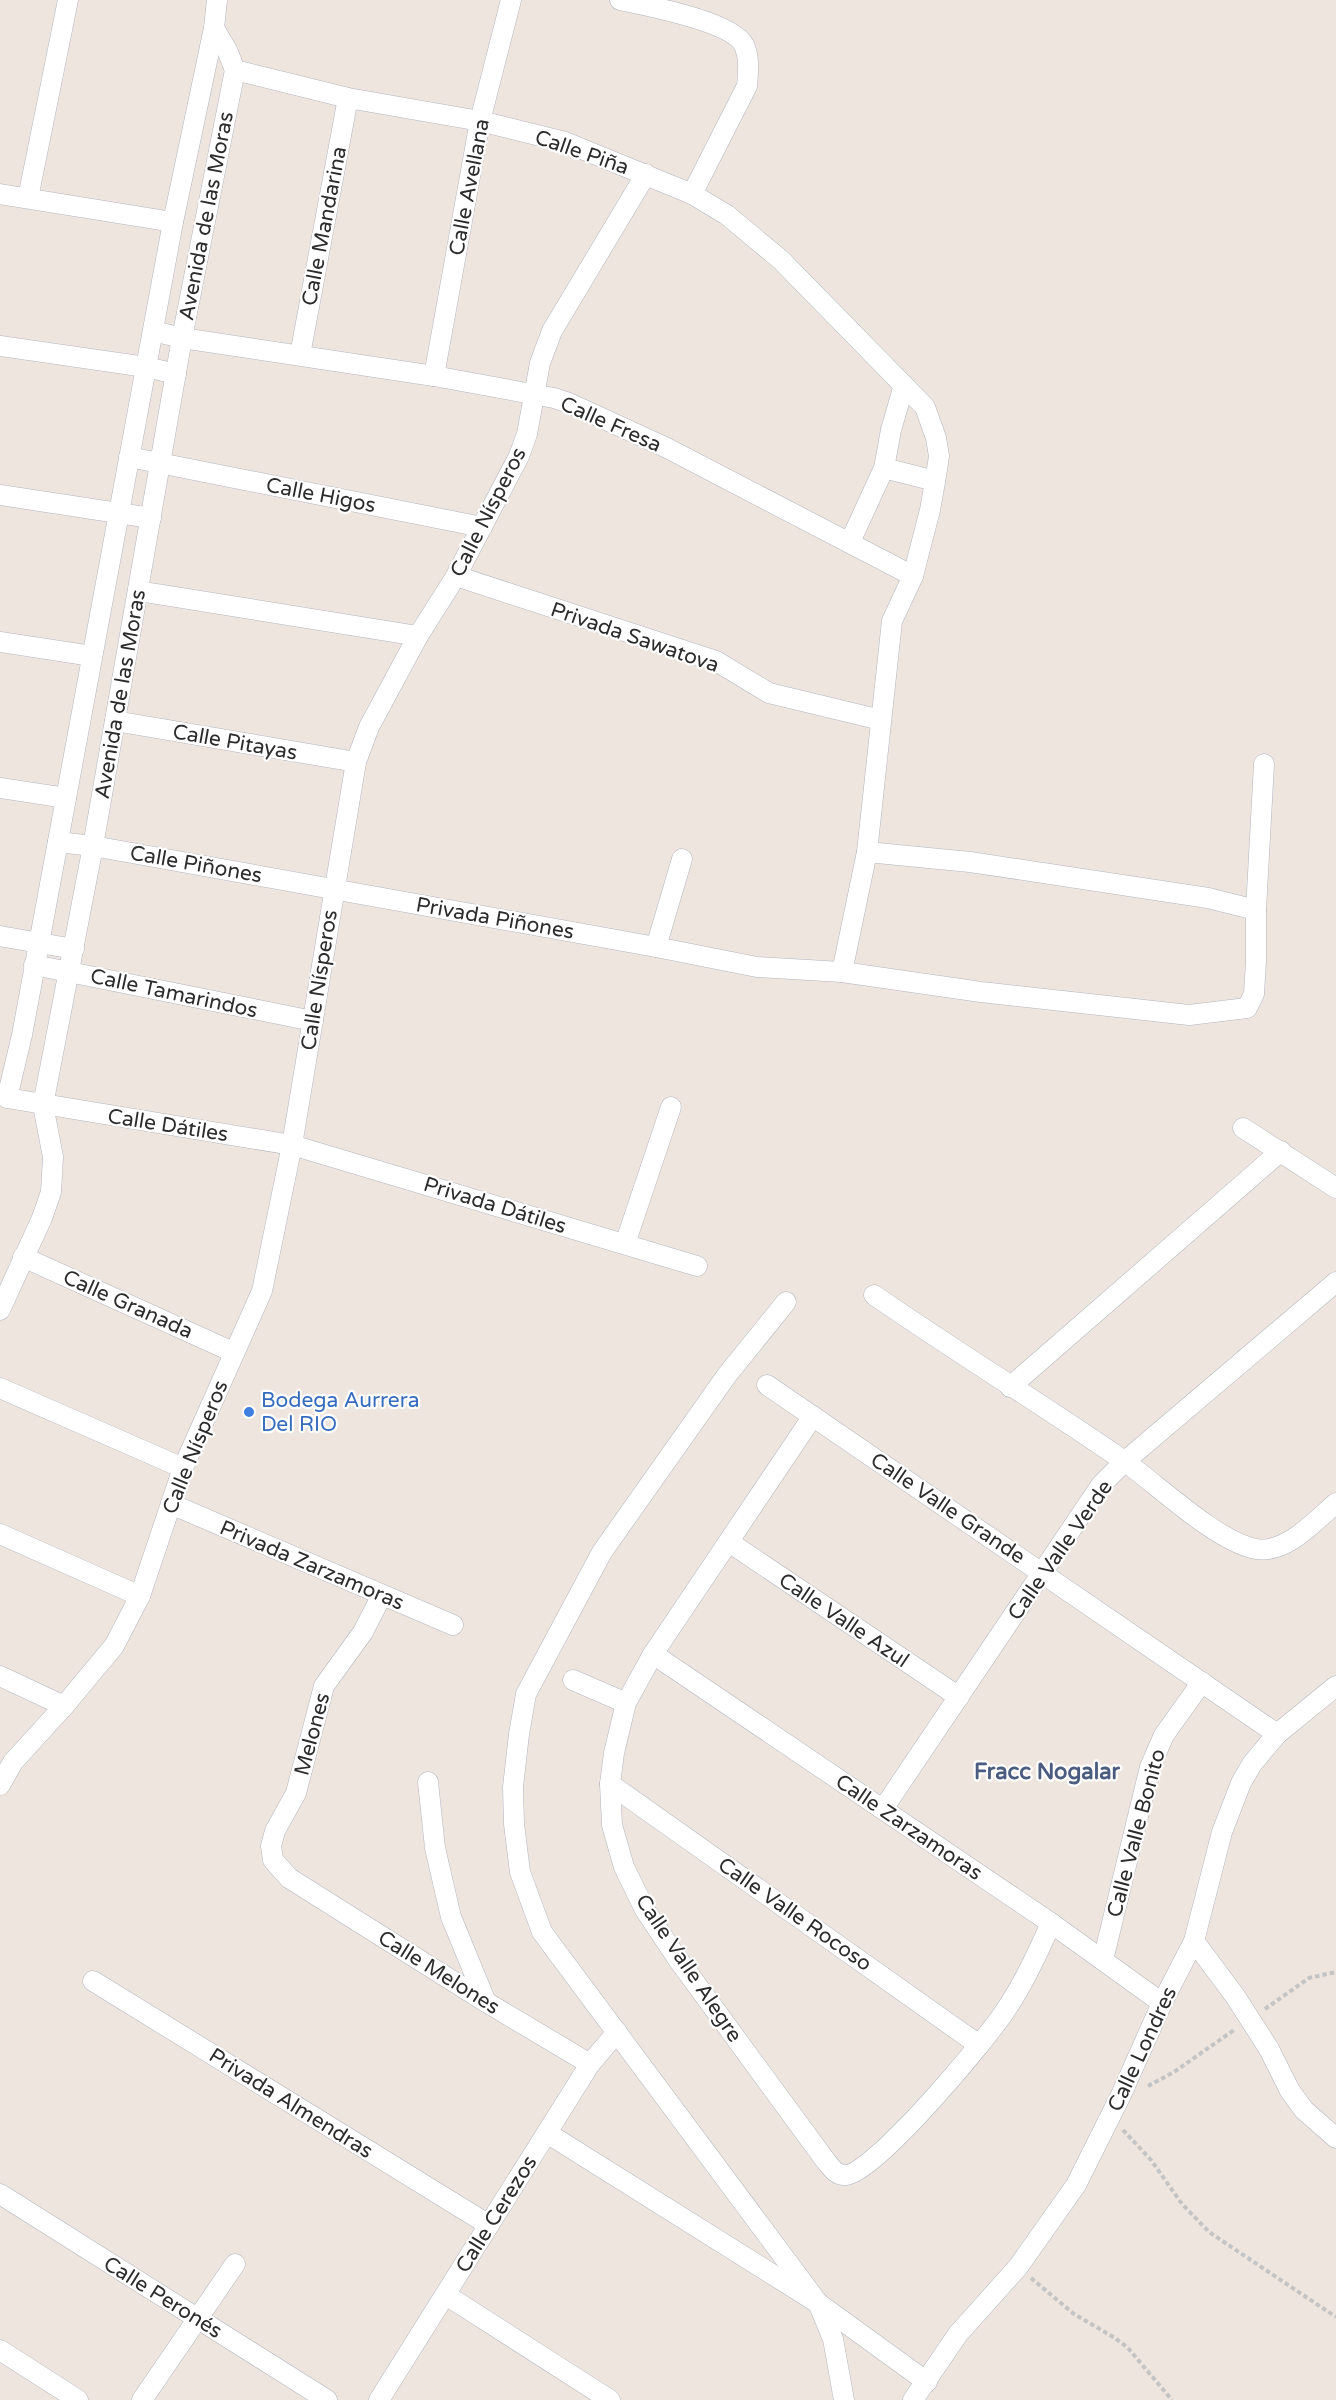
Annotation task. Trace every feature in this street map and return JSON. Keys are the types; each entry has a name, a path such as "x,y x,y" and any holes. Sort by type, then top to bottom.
{"street":[{"path":"27,198 68,0"},
{"name":"Avenida de las Moras","path":"7,1098 22,1035 173,222 214,28 217,0"},
{"name":"Calle Avellana","path":"434,376 480,121 511,0"},
{"path":"620,0 680,13 736,35 743,44 747,56 747,86 692,194"},
{"path":"214,28 235,70"},
{"name":"Avenida de las Moras","path":"0,1310 42,1218 54,1178 53,1158 43,1105 93,846 182,338 235,70"},
{"name":"Calle Piña","path":"235,70 348,98 480,121 565,142 692,194 727,215 781,260 925,407 932,422 939,456 913,576 892,621 867,852 842,972"},
{"name":"Calle Mandarina","path":"300,355 348,98"},
{"name":"Calle Nísperos","path":"0,1785 13,1762 114,1646 140,1596 183,1468 262,1291 292,1145 356,762 369,727 418,636 456,576 519,456 527,434 540,363 552,331 646,174"},
{"path":"0,194 173,222"},
{"name":"Calle Fresa","path":"153,331 182,338 434,376 569,403 666,448 913,576"},
{"path":"0,346 146,367 176,374"},
{"path":"850,542 884,468 891,430 904,385"},
{"name":"Calle Higos","path":"129,457 482,526"},
{"path":"884,468 935,482"},
{"path":"0,495 151,518"},
{"name":"Privada Sawatova","path":"456,576 716,662 769,693 881,720"},
{"path":"138,591 418,636"},
{"path":"0,642 92,656"},
{"name":"Calle Pitayas","path":"115,721 356,762"},
{"name":"Privada Piñones","path":"334,889 757,967 842,972 981,992 1189,1015 1236,1011 1247,1008 1254,994 1264,764"},
{"path":"0,788 66,798"},
{"name":"Calle Piñones","path":"58,842 93,846 334,889"},
{"path":"867,852 970,862 1208,898 1256,910"},
{"path":"656,947 682,860"},
{"path":"0,936 74,949"},
{"name":"Calle Tamarindos","path":"34,965 313,1021"},
{"name":"Calle Dátiles","path":"7,1098 292,1145"},
{"path":"625,1244 671,1107"},
{"path":"1244,1128 1336,1188"},
{"name":"Privada Dátiles","path":"292,1145 697,1266"},
{"path":"1010,1387 1281,1151"},
{"name":"Calle Granada","path":"23,1257 233,1352"},
{"name":"Calle Valle Verde","path":"883,1809 1101,1485 1124,1462 1336,1282"},
{"path":"874,1295 1124,1462 1207,1524 1237,1542 1256,1549 1269,1549 1296,1537 1336,1503"},
{"path":"786,1302 727,1375 602,1552 526,1694 513,1787 514,1824 520,1872 542,1932 818,2303 833,2339 844,2400"},
{"name":"Calle Valle Grande","path":"767,1385 1277,1734"},
{"path":"0,1388 183,1468"},
{"name":"Calle Valle Alegre","path":"813,1416 653,1654 626,1702 614,1753 610,1784 612,1825 624,1867 645,1910 677,1958 835,2172 842,2175 855,2173 876,2158 965,2063 1006,2010 1034,1963 1051,1923"},
{"name":"Privada Zarzamoras","path":"171,1504 453,1625"},
{"path":"0,1534 140,1596"},
{"name":"Calle Valle Azul","path":"729,1542 959,1698"},
{"name":"Melones","path":"289,1878 273,1860 271,1846 274,1831 296,1793 324,1686 363,1632 382,1595"},
{"name":"Calle Zarzamoras","path":"653,1654 1051,1923 1162,2003"},
{"path":"0,1676 64,1706"},
{"path":"573,1680 626,1702"},
{"name":"Calle Valle Bonito","path":"1103,1960 1150,1767 1164,1735 1202,1682"},
{"name":"Calle Londres","path":"913,2400 958,2334 1018,2267 1076,2185 1121,2095 1162,2003 1194,1941 1222,1832 1241,1783 1252,1764 1277,1734 1336,1686"},
{"path":"428,1782 435,1848 451,1917 486,2002"},
{"name":"Calle Valle Rocoso","path":"610,1784 979,2045"},
{"name":"Calle Melones","path":"289,1878 486,2002 590,2064"},
{"path":"1194,1941 1269,2049 1290,2091 1304,2110 1336,2138"},
{"name":"Privada Almendras","path":"93,1982 489,2225"},
{"name":"Calle Cerezos","path":"379,2400 590,2064 617,2032"},
{"path":"546,2133 818,2303 927,2382"},
{"name":"Calle Peronés","path":"0,2194 327,2400"},
{"path":"142,2400 235,2264"},
{"path":"446,2295 610,2400"},
{"path":"0,2350 73,2399"}],"path":[{"path":"1121,2095 1148,2086 1174,2072 1309,1978 1336,1972"},
{"path":"1110,2116 1151,2160 1182,2204 1209,2232 1336,2317"},
{"path":"1018,2267 1074,2314 1128,2348 1172,2400"}],"place":[{"name":"Bodega Aurrera Del RIO","path":"249,1412"}],"district":[{"name":"Fracc Nogalar","path":"1047,1771"}]}
